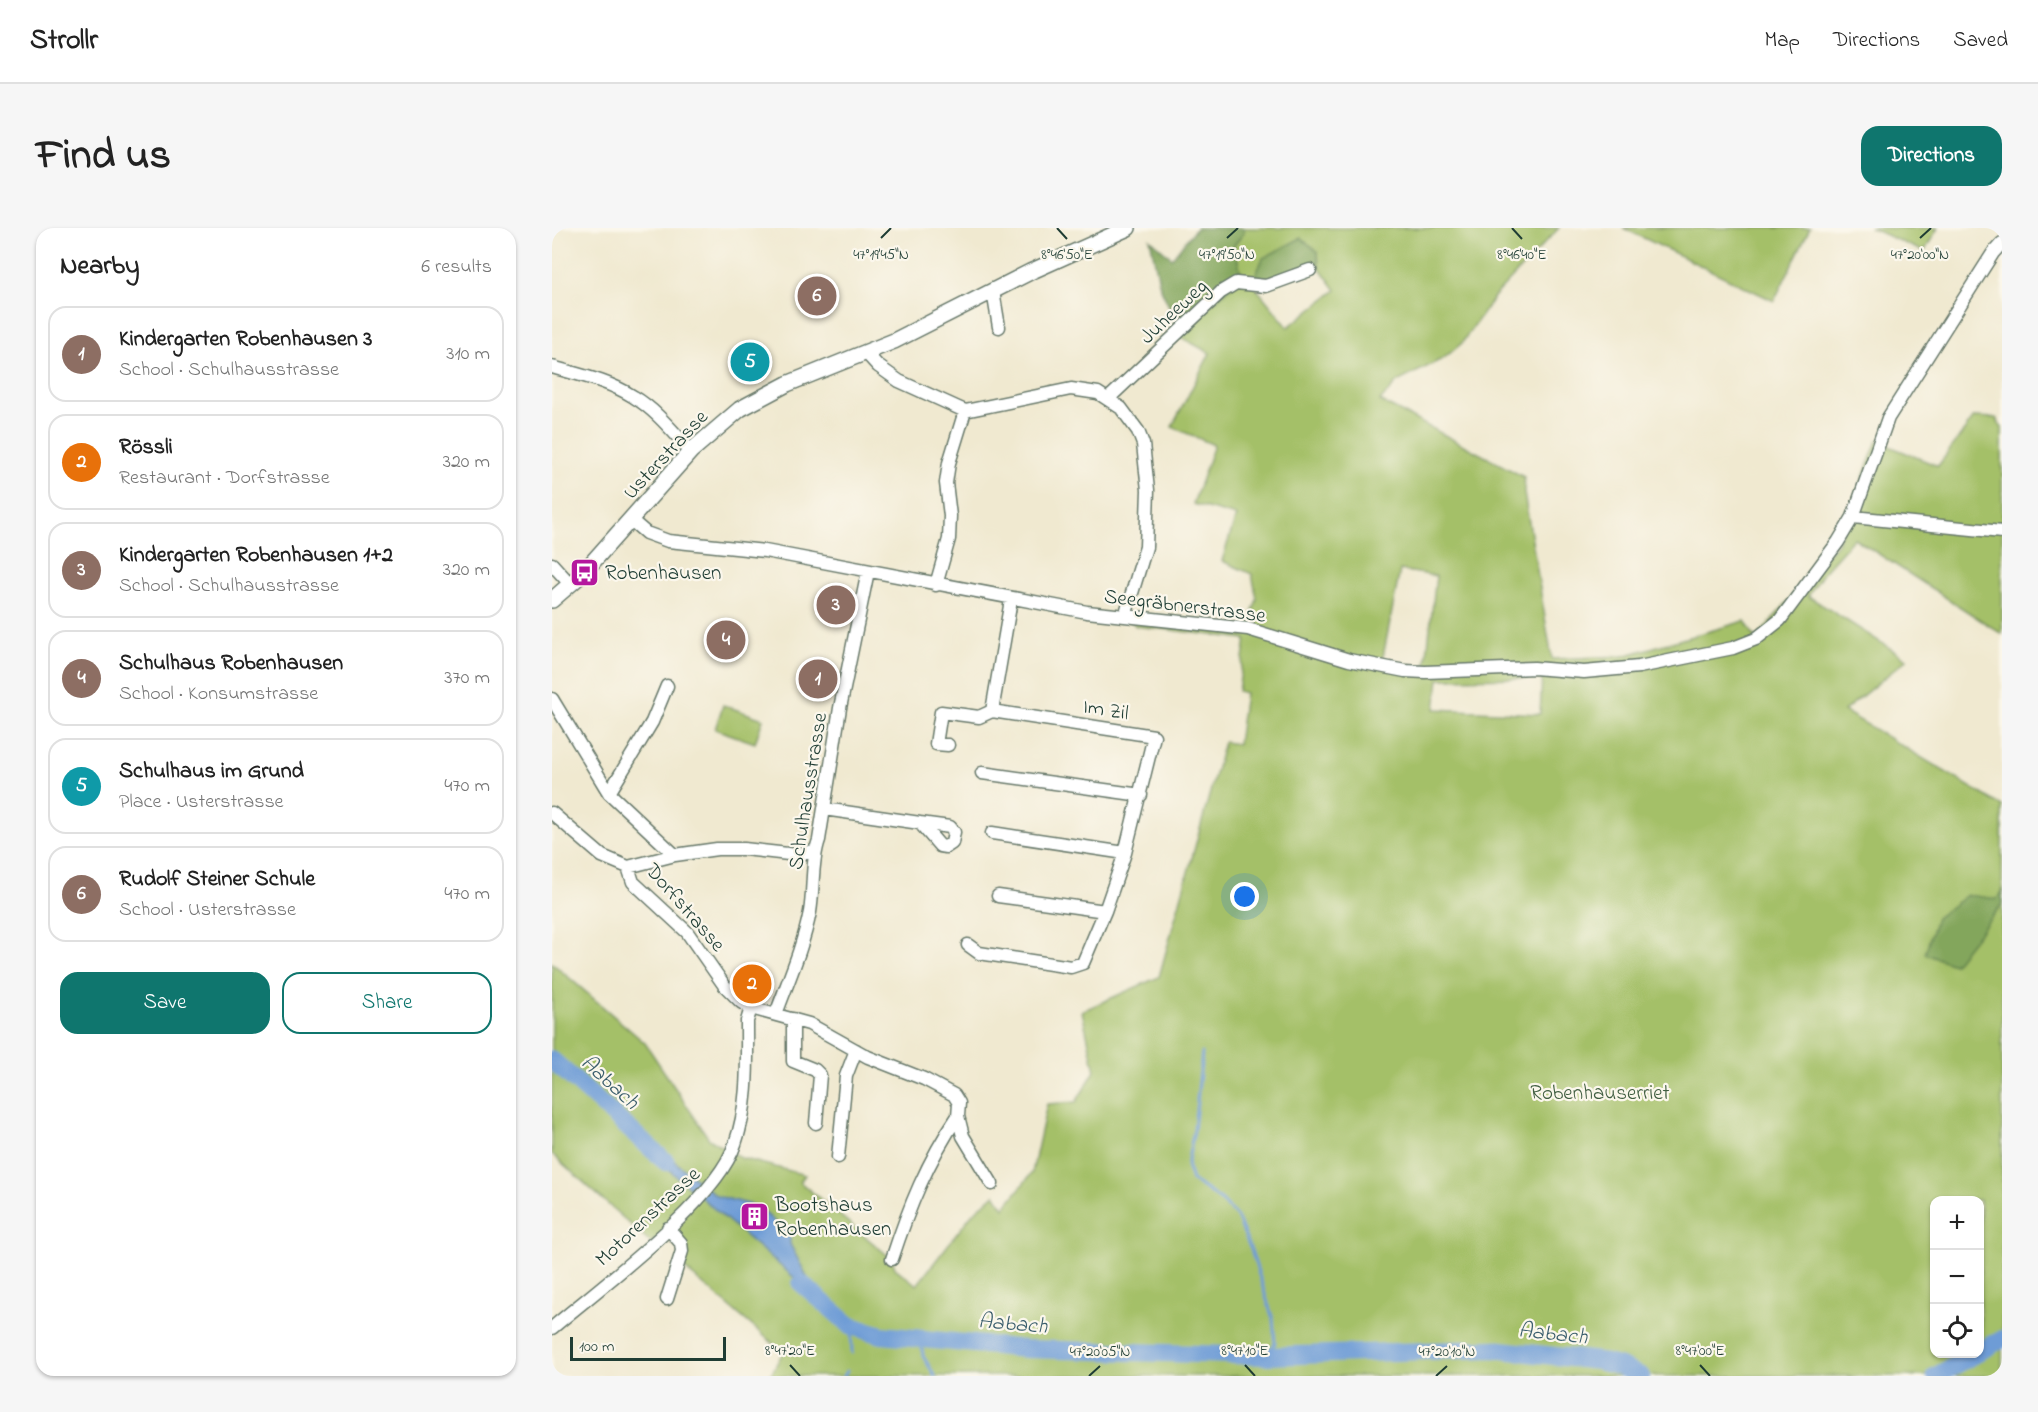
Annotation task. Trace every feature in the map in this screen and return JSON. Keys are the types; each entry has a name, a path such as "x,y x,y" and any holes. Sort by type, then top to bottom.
{"main road":[{"name":"Usterstrasse","path":"552,600 571,585 691,451 724,420 748,404 787,384 867,354 993,291 1128,228"}],"street":[{"path":"2002,243 1993,253 1888,418 1853,517 2002,532"},
{"name":"Juheeweg","path":"1108,398 1221,292 1236,283 1266,286 1310,270"},
{"path":"993,291 999,327"},
{"path":"867,354 878,366 899,381 965,411 1071,389 1084,389 1108,398 1125,413 1138,431 1143,444 1148,490 1146,547 1125,616"},
{"path":"552,367 609,384 635,397 661,419 691,451"},
{"path":"936,585 949,539 950,516 946,483 949,463 965,411"},
{"name":"Seegräbnerstrasse","path":"631,520 646,533 668,541 749,548 1011,600 1125,616 1248,629 1349,660 1405,671 1534,668 1584,672 1640,667 1733,648 1770,630 1838,542 1853,517"},
{"path":"552,564 571,585"},
{"name":"Schulhausstrasse","path":"776,1014 808,921 816,862 813,851 819,840 868,571"},
{"path":"992,711 1011,600"},
{"path":"609,793 652,722 668,686"},
{"path":"552,699 609,793 675,855"},
{"name":"Im Zil","path":"948,745 936,744 941,712 979,717 992,711 1154,736 1125,854 1086,960 1076,967 979,953 968,945"},
{"path":"982,772 1141,795"},
{"path":"824,809 920,823"},
{"name":"Dorfstrasse","path":"552,813 602,856 628,867 633,882 638,888 683,927 724,986 751,1008 820,1029 856,1050 949,1091 959,1103 958,1116 963,1136 992,1184"},
{"path":"992,833 1125,854"},
{"path":"628,867 675,855 733,849 797,855 813,851"},
{"path":"998,896 1105,912"},
{"name":"Motorenstrasse","path":"552,1328 668,1228 711,1185 729,1159 739,1130 746,1086 747,1021 751,1008"},
{"path":"793,1019 794,1061 815,1070 820,1075 816,1123"},
{"path":"838,1157 846,1076 856,1050"},
{"path":"892,1259 909,1205 931,1160 958,1116"},
{"path":"668,1228 681,1242 682,1251 668,1299"}],"green space":[{"path":"1196,228 1243,228 1244,233 1234,245 1241,274 1236,283 1180,330 1160,287 1150,239 1172,258"},
{"name":"Robenhauserriet","path":"1243,228 1559,228 1494,297 1462,343 1444,358 1397,382 1380,401 1524,477 1524,493 1552,659 1623,656 1745,621 1756,639 1838,542 1877,441 1938,466 1974,417 1996,418 2002,428 2002,634 1854,538 1826,569 1808,596 1907,659 1844,711 2002,806 2002,1376 770,1376 783,1352 679,1264 682,1251 669,1228 651,1243 552,1154 552,963 645,1043 709,1139 741,1158 805,1175 800,1182 892,1259 895,1268 917,1285 972,1214 995,1194 1004,1208 1032,1173 1047,1104 1076,1102 1095,1071 1082,1011 1159,977 1224,742 1238,744 1245,693 1238,691 1246,639 1136,626 1125,616 1247,629 1257,599 1252,574 1222,561 1236,516 1193,504 1214,445 1172,427 1210,353 1175,334 1241,273 1234,245 1244,233","holes":["1318,252 1319,267 1336,290 1288,327 1252,283","1400,570 1436,576 1425,672 1381,667","1542,678 1540,714 1435,709 1439,679"]},
{"path":"1623,228 1810,228 1774,301"},
{"path":"1870,228 1938,228 1924,252"},
{"path":"1301,238 1318,252 1318,267 1266,286 1252,283 1263,258"},
{"path":"723,705 763,719 755,743 715,729"},
{"path":"2002,890 2002,904 1954,964 1925,954 1936,918 1967,895 1997,899"}],"water":[{"path":"648,1146 658,1148 717,1196 756,1206 744,1219 750,1226 764,1212 790,1236 790,1244 818,1298 654,1157"}],"waterway":[{"path":"1202,1053 1194,1130 1187,1165 1192,1180 1222,1201 1237,1217 1251,1250 1273,1319 1275,1343 1266,1356"},
{"name":"Aabach","path":"552,1060 666,1162"},
{"name":"Aabach","path":"801,1283 851,1326 882,1335 1026,1349 1266,1356 1493,1349 1598,1361 1618,1366 1641,1376"},
{"path":"851,1326 852,1353"},
{"path":"921,1339 923,1356 935,1376"},
{"name":"Aabach","path":"1984,1349 2002,1339"},
{"name":"Aabach","path":"1936,1376 1969,1358"},
{"path":"844,1376 847,1371"}],"place":[{"name":"Rudolf Steiner Schule","path":"817,296"},
{"name":"Schulhaus im Grund","path":"750,362"},
{"name":"Robenhausen","path":"584,572"},
{"name":"Kindergarten Robenhausen 1+2","path":"836,605"},
{"name":"Schulhaus Robenhausen","path":"726,640"},
{"name":"Kindergarten Robenhausen 3","path":"818,679"},
{"name":"Rössli","path":"752,984"},
{"name":"Bootshaus Robenhausen","path":"754,1216"}]}
